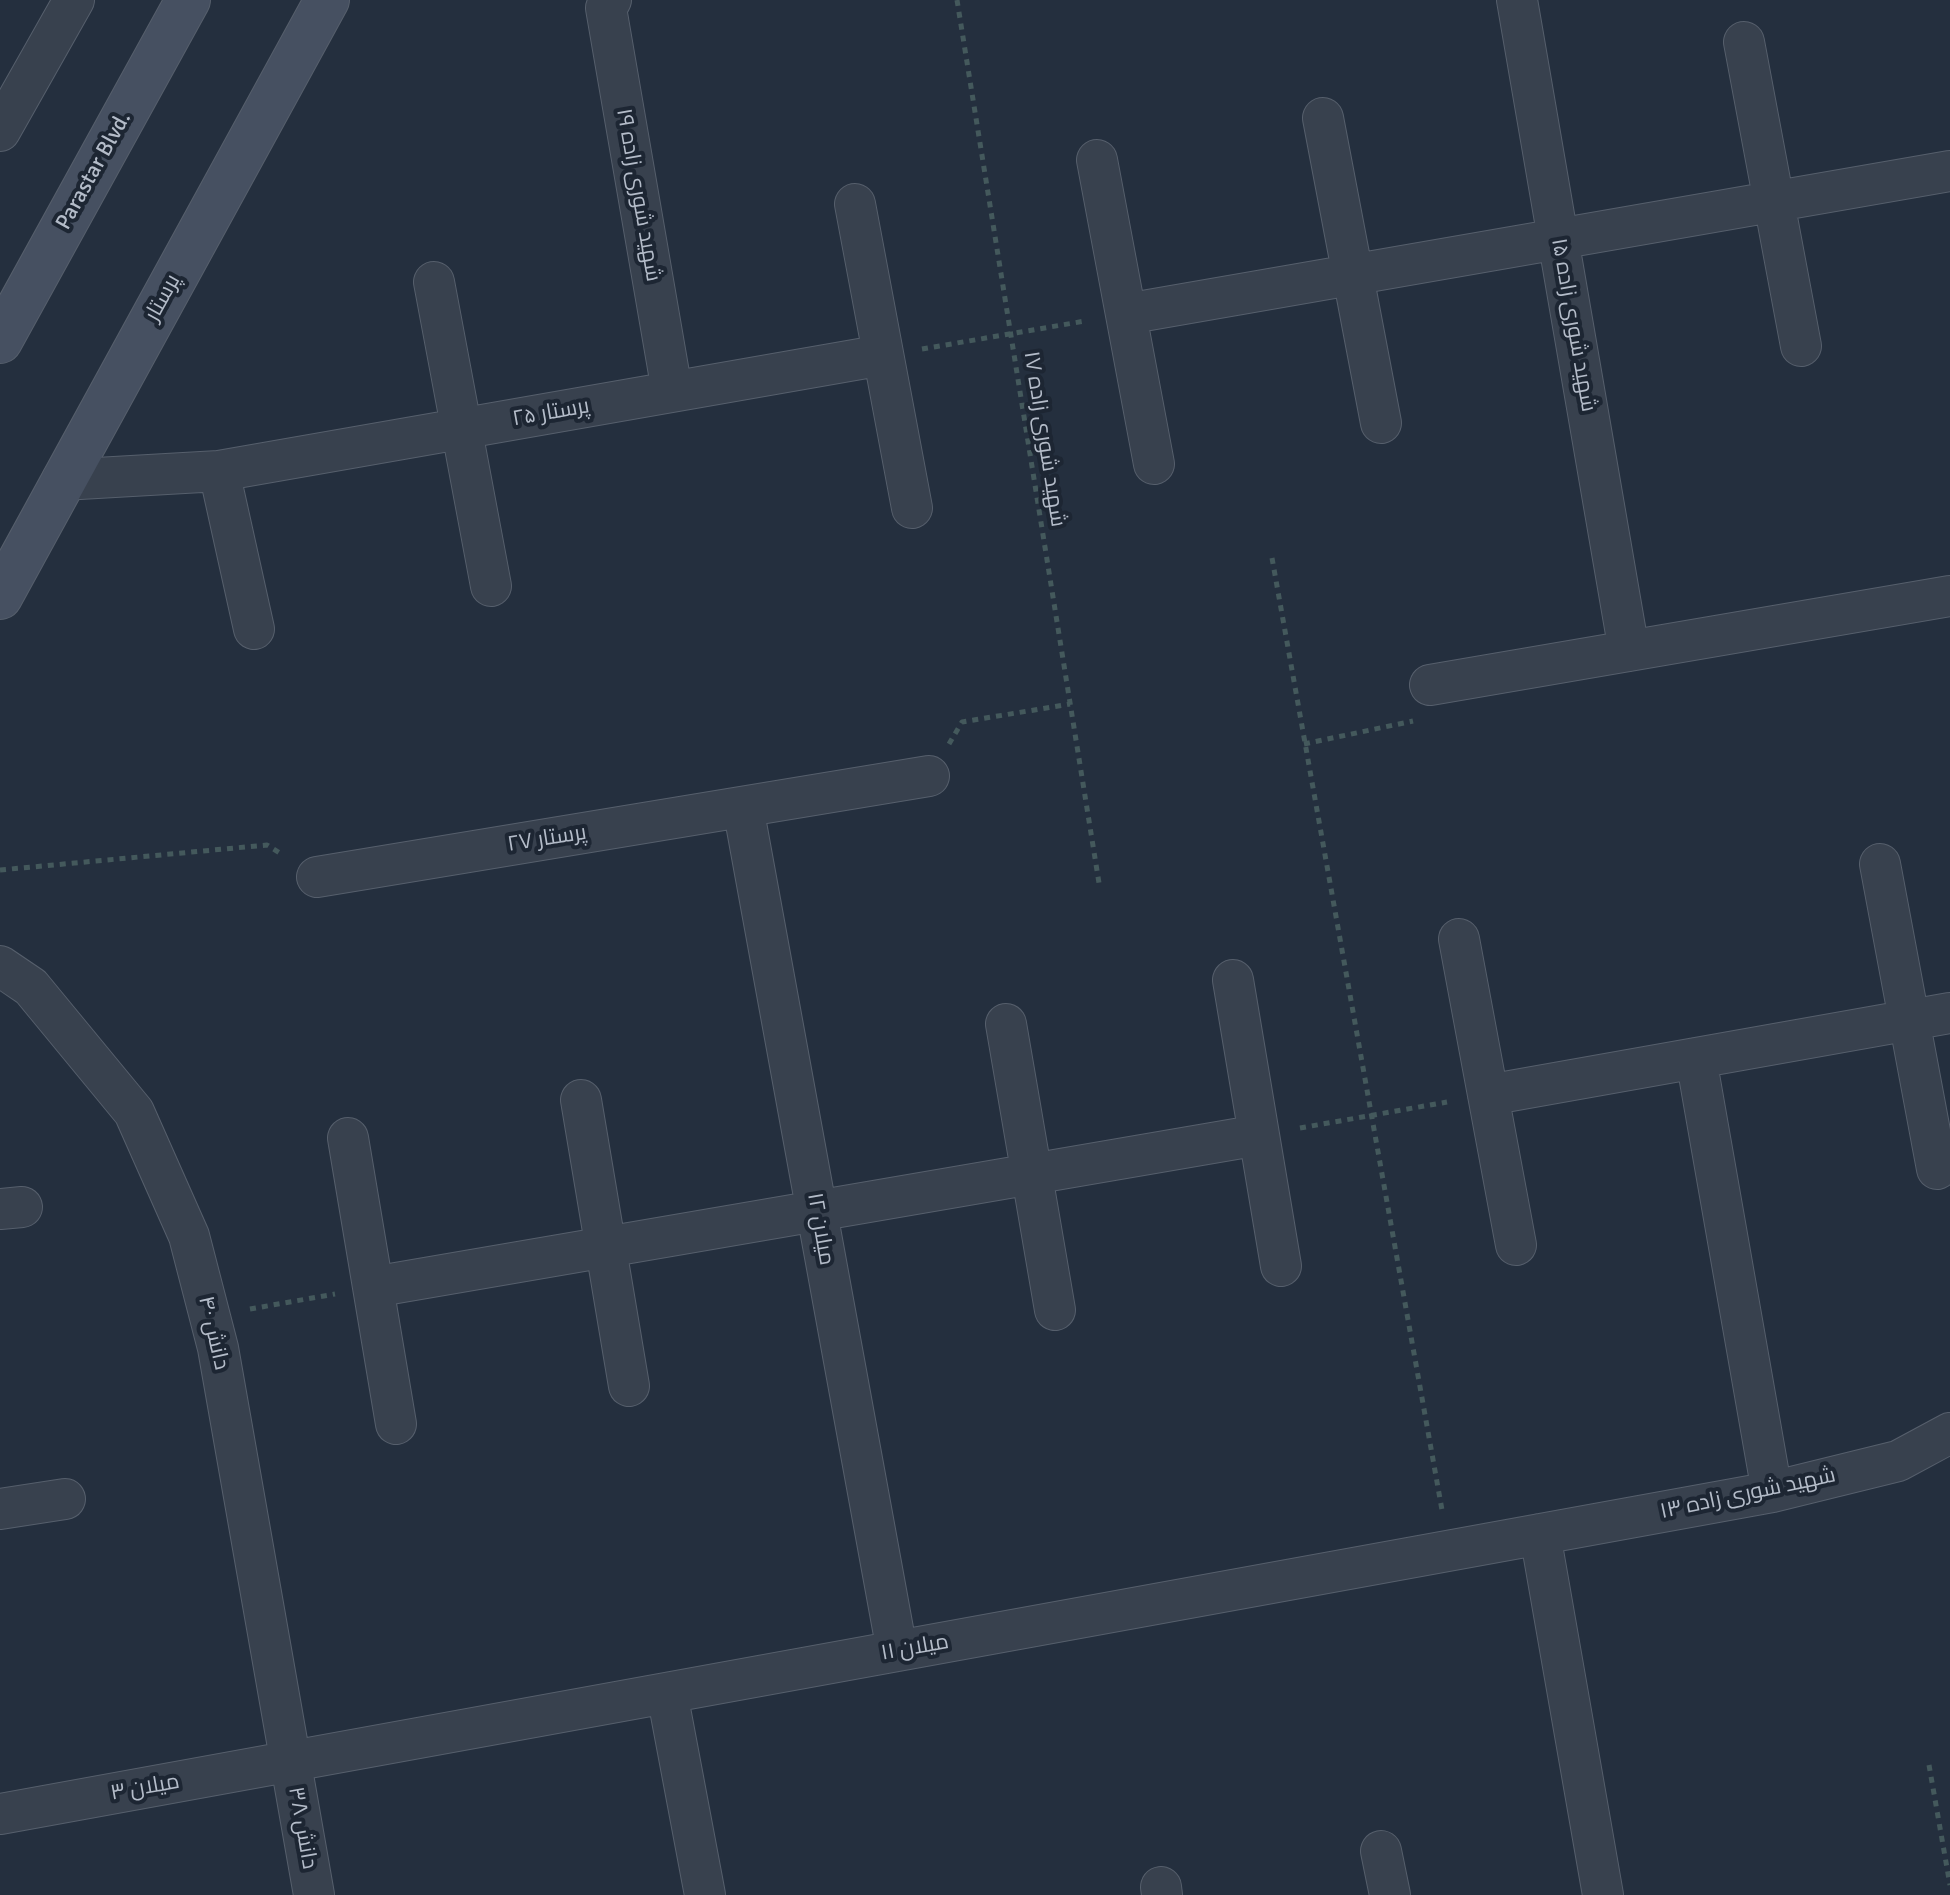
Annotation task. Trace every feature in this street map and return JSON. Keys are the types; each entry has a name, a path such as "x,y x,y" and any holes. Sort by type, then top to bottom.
{"main road":[{"name":"Parastar Blvd.","path":"0,341 188,0"},
{"name":"پرستار","path":"0,597 327,0"}],"street":[{"path":"0,131 74,0"},
{"name":"شهید شوری زاده ۱۹","path":"611,0 606,8 672,391"},
{"name":"شهید شوری زاده ۱۵","path":"1517,0 1629,651"},
{"path":"1744,42 1801,346"},
{"path":"1323,118 1381,423"},
{"path":"1097,160 1154,464"},
{"path":"1126,314 1950,171"},
{"path":"855,204 912,508"},
{"path":"434,282 491,586"},
{"name":"پرستار ۲۵","path":"62,480 219,471 883,355"},
{"path":"219,471 254,629"},
{"path":"1430,685 1950,596"},
{"name":"پرستار ۲۷","path":"317,877 929,776"},
{"name":"میلان ۱۲","path":"743,807 897,1651"},
{"path":"1880,864 1937,1169"},
{"path":"1459,939 1516,1245"},
{"name":"دانش ۴۰","path":"0,966 31,987 134,1112 189,1236 218,1348 291,1761"},
{"path":"1233,980 1281,1266"},
{"path":"1488,1095 1950,1013"},
{"path":"1006,1024 1055,1310"},
{"path":"1696,1058 1772,1492"},
{"path":"581,1100 629,1386"},
{"path":"373,1287 1259,1135"},
{"path":"348,1138 396,1424"},
{"name":"شهید شوری زاده ۱۳","path":"1540,1534 1772,1492 1898,1461 1950,1433"},
{"path":"0,1509 65,1499"},
{"path":"1540,1534 1603,1895"},
{"name":"میلان ۱۱","path":"291,1761 1540,1534"},
{"path":"667,1693 705,1895"},
{"name":"میلان ۳","path":"0,1814 291,1761"},
{"name":"دانش ۳۸","path":"291,1761 314,1895"},
{"path":"1381,1851 1390,1895"}],"path":[{"name":"شهید شوری زاده ۱۷","path":"957,0 1099,883"},
{"path":"883,355 1126,314"},
{"path":"1272,558 1449,1551"},
{"path":"1304,744 1421,719 1430,685"},
{"path":"929,776 962,722 1070,704"},
{"path":"0,870 267,845 317,877"},
{"path":"1259,1135 1488,1095"},
{"path":"210,1316 373,1287"},
{"path":"1929,1765 1950,1885"}]}
